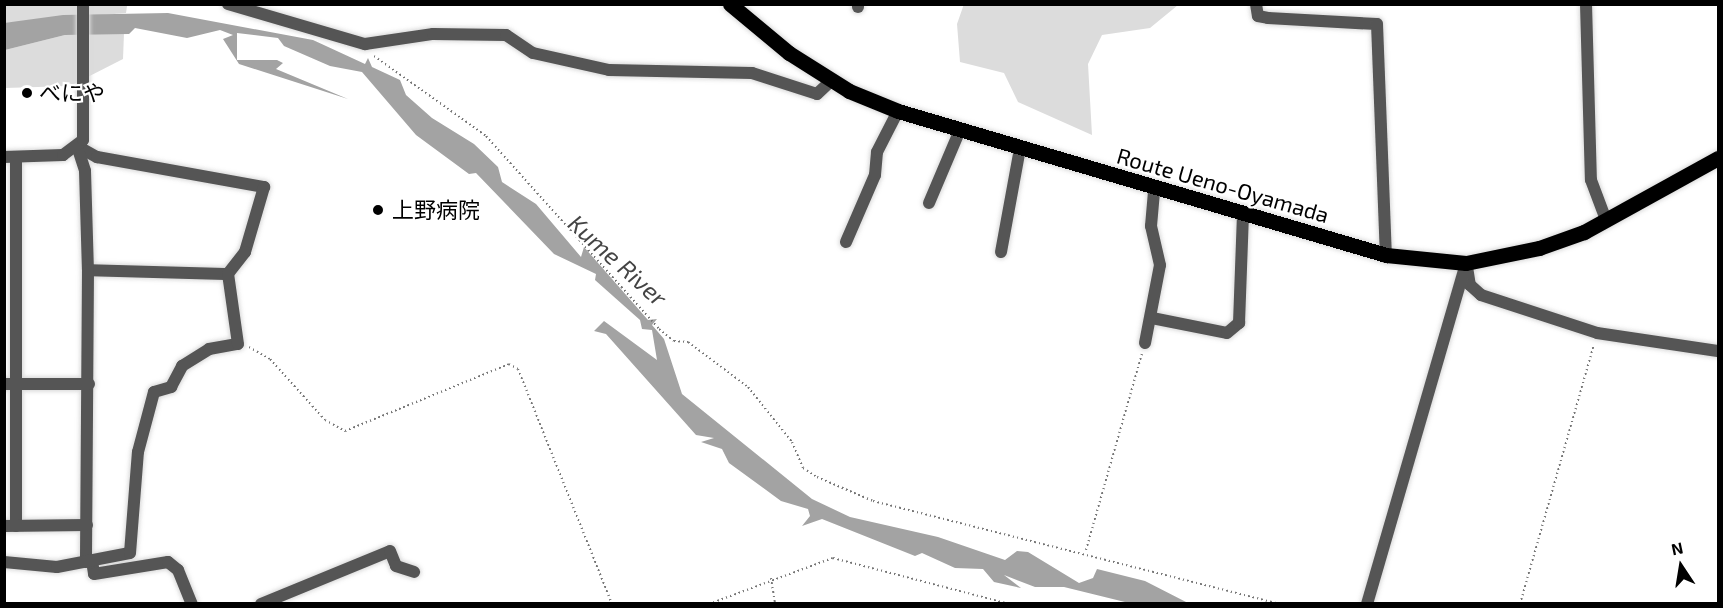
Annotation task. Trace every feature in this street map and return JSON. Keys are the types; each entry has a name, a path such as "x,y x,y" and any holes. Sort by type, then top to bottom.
{"main road":[{"name":"Route Ueno-Oyamada","path":"730,4 832,80 898,111 1243,216 1386,255 1467,263 1565,240 1719,158"}],"street":[{"path":"83,4 84,131 77,146 63,155 10,157 18,384 10,526 87,525"},
{"path":"228,4 352,41 506,35 533,53 566,64 680,74 752,73 817,94 832,80"},
{"path":"1256,4 1258,16 1268,18 1377,24 1386,255"},
{"path":"1586,4 1591,180 1606,220"},
{"path":"846,242 875,176 877,152 898,111"},
{"path":"929,203 960,130"},
{"path":"77,146 85,171 88,270 87,525 89,561 94,574 168,562 178,570 192,603"},
{"path":"4,562 57,567 130,553 138,452 154,392 171,387 182,366 209,350 238,344 228,274 245,252 264,187 97,157 77,146"},
{"path":"1001,252 1020,148"},
{"path":"1145,343 1152,318 1160,265 1151,226 1154,188"},
{"path":"1152,318 1227,333 1239,323 1243,216"},
{"path":"1467,263 1470,285 1480,295 1597,333 1719,351"},
{"path":"1367,603 1467,263"},
{"path":"88,270 228,274"},
{"path":"4,384 89,384"},
{"path":"261,603 390,551 396,566 414,572"}],"path":[{"path":"352,41 486,136 659,329 674,340 688,342 748,387 786,434 803,468 873,501 1086,550 1280,603"},
{"path":"1520,603 1597,333"},
{"path":"1086,550 1145,343"},
{"path":"238,344 270,359 325,420 345,431 509,364 518,369 612,603"},
{"path":"709,603 771,578 833,558 1008,603"},
{"path":"771,578 775,603"}],"shaded area":[{"path":"964,4 1178,5 1150,28 1102,35 1088,64 1092,135 1018,102 1004,73 960,62 957,24"},
{"path":"4,5 127,6 126,13 5,23"},
{"path":"168,13 313,40 365,64 368,58 372,67 400,80 406,95 432,118 474,144 498,167 502,182 536,204 581,257 584,247 648,320 657,319 652,325 664,339 682,394 812,499 850,517 938,537 1005,560 1017,551 1028,552 1079,583 1093,578 1097,569 1145,581 1188,603 1129,603 1064,587 1035,587 1004,575 1021,588 994,582 983,569 955,568 922,553 915,556 822,519 802,526 810,516 808,509 781,501 729,463 722,449 701,442 714,438 696,435 606,334 594,331 604,321 657,360 652,330 642,329 640,320 595,280 596,274 554,254 476,173 469,174 416,135 362,72 330,66 284,46 278,38 237,33 237,60 277,60 283,63 276,69 348,99 239,64 223,39 233,35 220,30 187,38 135,28 129,34 65,35 5,50 4,23 63,15"},
{"path":"124,33 123,59 70,86 5,88 5,50 65,35"}],"place":[{"name":"べにや","path":"27,93"},
{"name":"上野病院","path":"378,210"}],"water label":[{"name":"Kume River","path":"618,260"}]}
